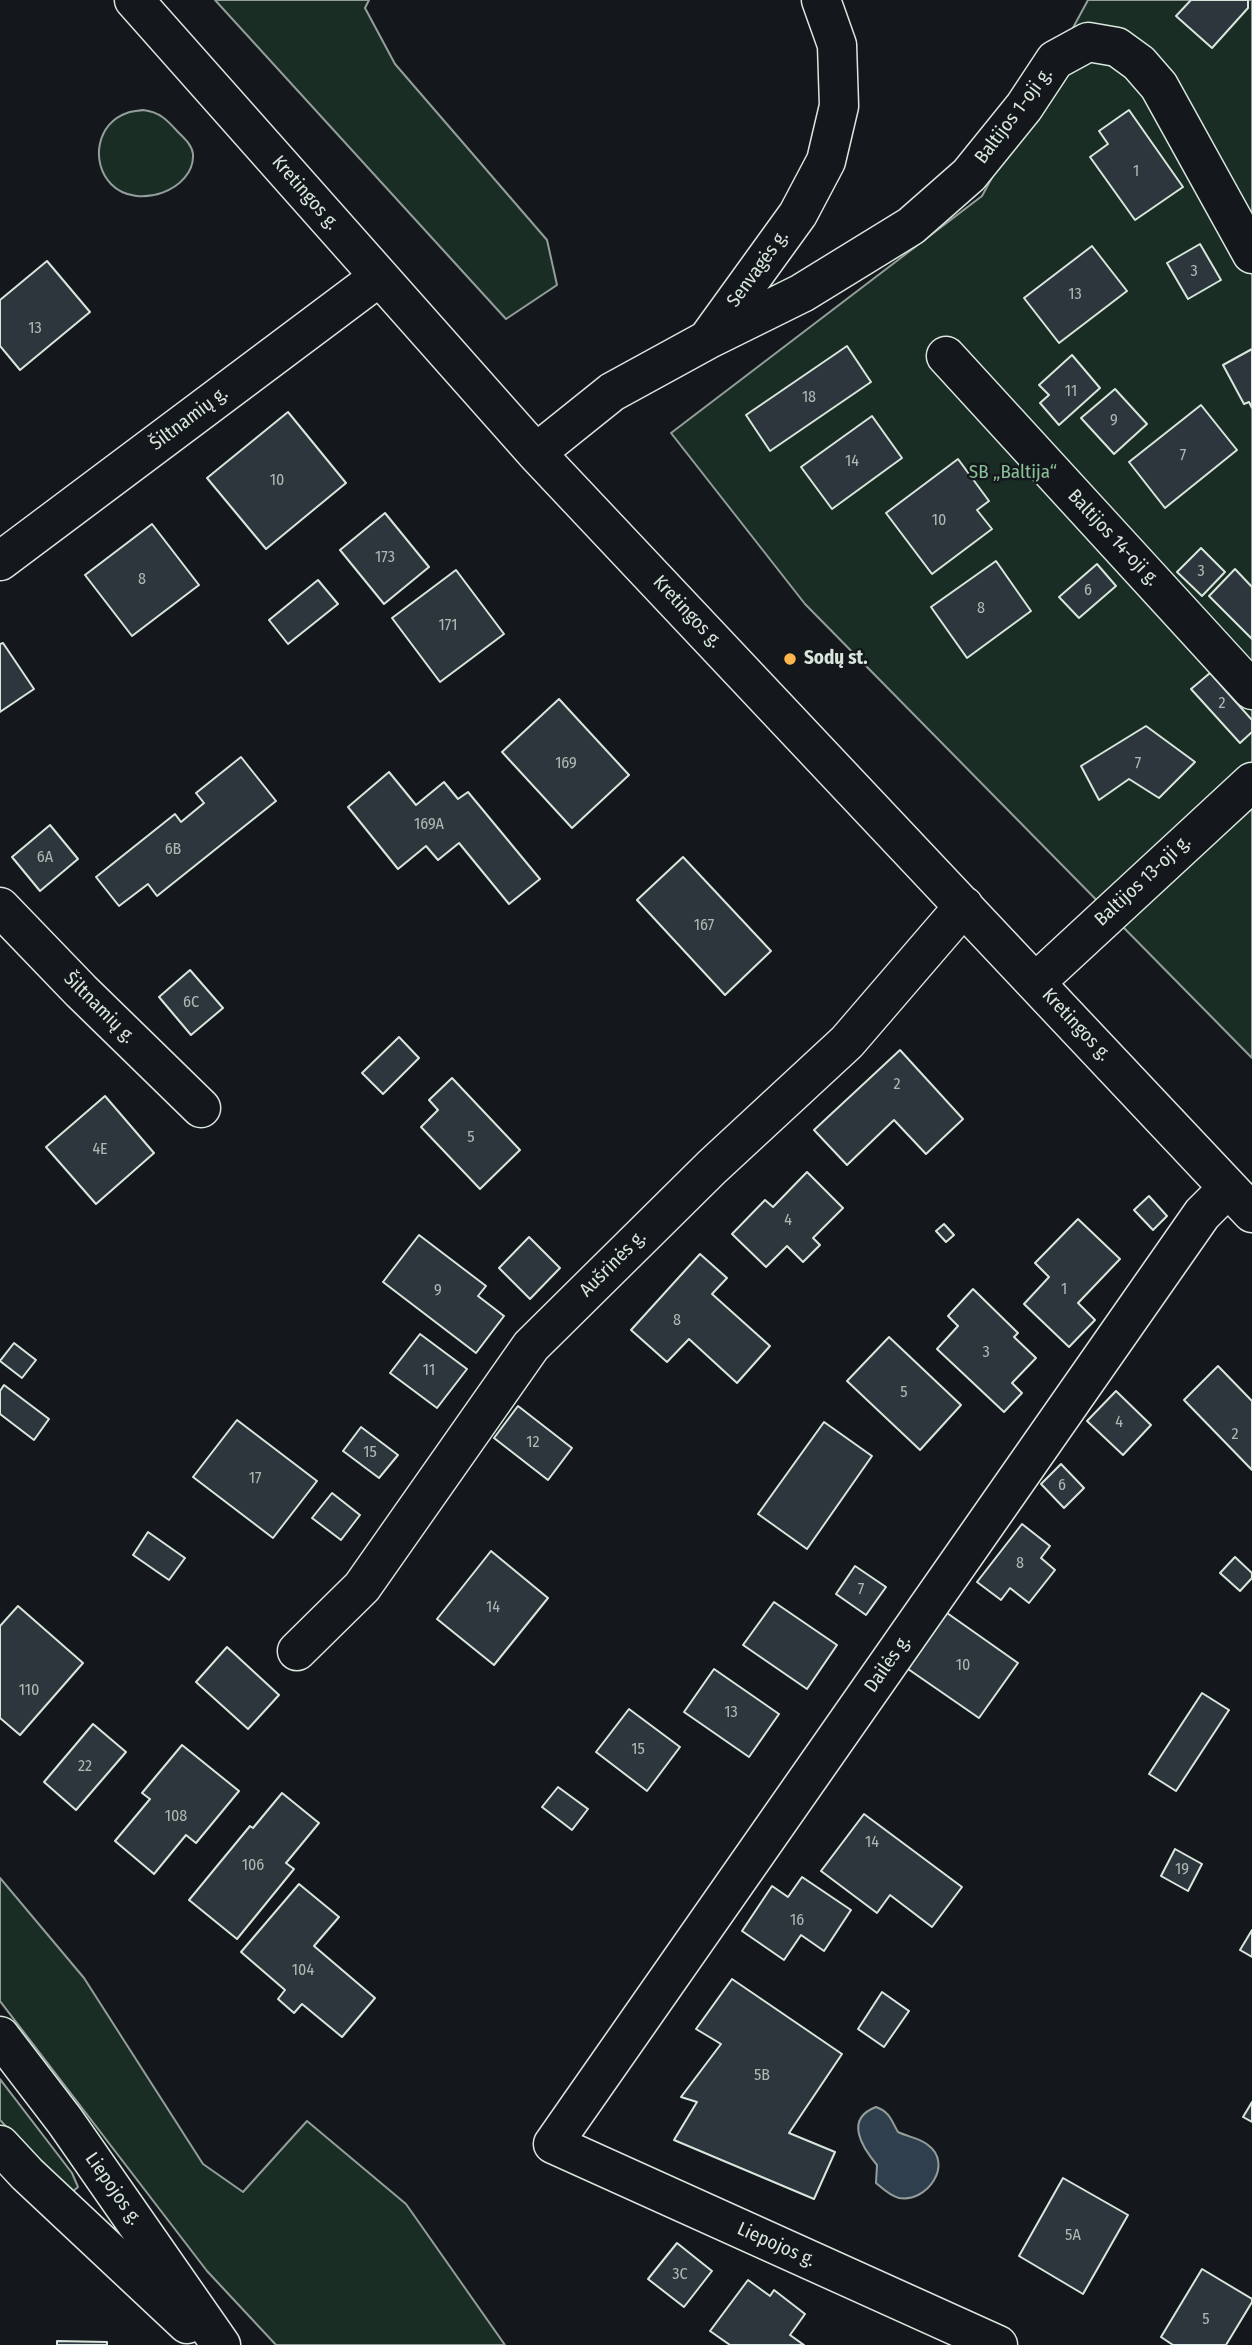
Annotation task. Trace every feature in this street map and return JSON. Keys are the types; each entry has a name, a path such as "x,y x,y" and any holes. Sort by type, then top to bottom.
{"street":[{"name":"Kretingos g.","path":"134,0 537,453 1240,1201"},
{"name":"Senvagės g.","path":"537,453 612,392 707,340 798,214 826,162 839,106 837,45 821,0"},
{"name":"Baltijos 1-oji g.","path":"707,340 802,293 911,226 969,175 1024,107 1055,60 1088,42 1117,47 1139,63 1159,86 1252,254"},
{"name":"Šiltnamių g.","path":"0,561 379,277"},
{"name":"Baltijos 14-oji g.","path":"946,356 1252,690"},
{"name":"Baltijos 13-oji g.","path":"1036,982 1252,782"},
{"name":"Šiltnamių g.","path":"0,906 81,991 201,1108"},
{"name":"Aušrinės g.","path":"297,1651 362,1587 531,1346 712,1167 847,1042 964,906"},
{"name":"Dailės g.","path":"554,2144 1194,1225 1240,1201"},
{"name":"Liepojos g.","path":"0,2036 65,2121 221,2345"},
{"name":"Liepojos g.","path":"0,2144 27,2174 209,2345"},
{"name":"Liepojos g.","path":"554,2144 998,2345"}],"green space":[{"path":"215,0 369,0 365,8 395,64 547,240 557,285 506,319"},
{"name":"SB „Baltija“","path":"1088,0 1252,0 1252,1058 805,604 671,433 982,196"},
{"path":"143,110 167,120 187,142 193,154 191,167 185,178 175,186 162,193 135,196 122,192 104,175 100,165 100,144 103,134 117,118 129,112"},
{"path":"0,1878 84,1978 203,2164 243,2192 307,2121 406,2204 505,2345 276,2345 207,2271 0,2001"},
{"path":"0,2079 72,2173 78,2187 71,2193 58,2183 0,2120"}],"water":[{"path":"876,2107 887,2114 898,2132 918,2139 935,2153 938,2171 934,2180 919,2194 899,2198 876,2183 877,2165 862,2142 858,2126 866,2112"}],"building":[{"path":"1191,0 1248,0 1248,8 1212,48 1176,16"},
{"path":"1129,110 1183,187 1135,220 1090,157 1108,144 1099,131"},
{"path":"1200,244 1221,280 1188,299 1167,263"},
{"path":"1092,246 1127,291 1059,343 1024,298"},
{"path":"47,261 90,312 20,370 0,346 0,300"},
{"path":"847,346 871,382 770,451 746,415"},
{"path":"1252,349 1252,408 1249,402 1244,404 1223,365"},
{"path":"1072,355 1100,388 1059,425 1040,403 1049,395 1039,385"},
{"path":"1115,389 1147,424 1114,454 1081,418"},
{"path":"1201,405 1237,450 1165,508 1129,462"},
{"path":"288,412 346,483 266,549 207,478"},
{"path":"872,416 902,458 832,509 801,467"},
{"path":"958,459 989,501 977,510 992,529 932,574 886,513"},
{"path":"385,513 429,567 384,604 340,550"},
{"path":"152,524 199,585 132,636 85,575"},
{"path":"1201,548 1225,572 1202,596 1177,572"},
{"path":"996,561 1031,611 967,658 931,607"},
{"path":"1097,564 1116,586 1079,618 1059,597"},
{"path":"1235,569 1252,587 1252,639 1209,596"},
{"path":"456,570 504,634 440,682 392,618"},
{"path":"318,580 338,604 288,644 269,620"},
{"path":"3,643 34,689 0,712 0,644"},
{"path":"1210,673 1252,720 1252,732 1240,743 1191,689"},
{"path":"559,699 629,775 572,828 502,752"},
{"path":"1146,726 1195,762 1159,798 1129,779 1099,800 1081,766"},
{"path":"241,757 276,801 157,896 148,884 119,906 96,877 175,814 181,822 204,803 196,793"},
{"path":"389,772 416,805 444,782 458,799 468,792 540,879 509,904 459,843 438,860 426,846 398,869 348,807"},
{"path":"50,825 78,859 40,891 12,857"},
{"path":"683,857 771,951 725,995 637,900"},
{"path":"190,970 223,1008 191,1035 159,997"},
{"path":"399,1037 419,1058 383,1094 362,1073"},
{"path":"900,1050 963,1119 926,1154 894,1120 847,1165 814,1130"},
{"path":"452,1078 520,1150 480,1189 421,1127 438,1110 429,1100"},
{"path":"105,1096 154,1153 96,1204 46,1147"},
{"path":"807,1172 843,1208 813,1238 820,1245 803,1262 787,1246 766,1267 732,1234 765,1200 773,1207"},
{"path":"1149,1196 1167,1216 1153,1230 1134,1210"},
{"path":"1078,1219 1120,1259 1078,1303 1095,1320 1069,1347 1024,1304 1049,1277 1035,1263"},
{"path":"944,1224 954,1235 946,1242 936,1231"},
{"path":"419,1235 486,1286 478,1296 504,1316 476,1353 383,1282"},
{"path":"529,1237 560,1268 530,1299 499,1268"},
{"path":"700,1254 727,1278 712,1294 770,1346 737,1383 689,1339 667,1362 631,1330"},
{"path":"973,1289 1018,1333 1014,1337 1036,1358 1012,1383 1022,1393 1004,1412 937,1349 958,1326 948,1316"},
{"path":"420,1334 467,1369 437,1408 390,1373"},
{"path":"889,1337 961,1405 920,1450 847,1381"},
{"path":"14,1343 36,1360 22,1378 0,1361"},
{"path":"1218,1366 1252,1401 1252,1470 1184,1400"},
{"path":"4,1385 49,1419 34,1440 0,1414 0,1391"},
{"path":"1116,1391 1151,1425 1123,1455 1087,1421"},
{"path":"518,1406 572,1448 548,1480 494,1438"},
{"path":"237,1420 317,1481 273,1538 193,1477"},
{"path":"824,1422 872,1456 807,1549 758,1514"},
{"path":"361,1427 398,1455 379,1478 343,1451"},
{"path":"1061,1464 1084,1488 1064,1508 1041,1484"},
{"path":"332,1493 360,1515 341,1540 312,1518"},
{"path":"1022,1524 1050,1546 1041,1558 1055,1570 1029,1603 1010,1588 1001,1600 977,1582"},
{"path":"148,1532 185,1558 169,1580 133,1555"},
{"path":"491,1551 548,1598 494,1665 437,1619"},
{"path":"1235,1557 1252,1573 1252,1578 1240,1591 1220,1573"},
{"path":"855,1566 886,1587 866,1615 836,1594"},
{"path":"774,1602 837,1645 807,1689 743,1645"},
{"path":"18,1606 83,1663 20,1735 0,1718 0,1626"},
{"path":"947,1613 1018,1663 979,1718 908,1669"},
{"path":"227,1647 279,1695 248,1729 196,1682"},
{"path":"714,1669 779,1714 749,1757 684,1712"},
{"path":"1202,1693 1229,1710 1176,1791 1149,1774"},
{"path":"629,1709 680,1747 647,1791 596,1752"},
{"path":"93,1724 126,1752 76,1810 44,1782"},
{"path":"182,1745 239,1791 196,1843 186,1835 154,1874 115,1841 150,1799 142,1793"},
{"path":"558,1787 588,1809 572,1830 542,1807"},
{"path":"282,1793 319,1823 286,1863 294,1869 237,1939 189,1900 250,1826 253,1828"},
{"path":"864,1814 962,1887 932,1927 890,1895 877,1913 821,1871"},
{"path":"1175,1849 1202,1864 1188,1891 1161,1876"},
{"path":"802,1877 851,1910 824,1951 801,1935 784,1960 742,1931 772,1886 788,1897"},
{"path":"299,1884 339,1917 314,1946 375,1998 342,2037 302,2004 294,2013 278,1999 285,1990 241,1952"},
{"path":"1252,1930 1252,1957 1240,1950"},
{"path":"732,1979 842,2054 789,2133 835,2152 814,2199 674,2140 697,2102 681,2097 721,2044 696,2029"},
{"path":"882,1992 909,2011 884,2047 858,2029"},
{"path":"1252,2102 1252,2122 1243,2117"},
{"path":"1063,2178 1128,2215 1083,2294 1019,2256"},
{"path":"677,2243 712,2271 684,2307 648,2279"},
{"path":"1202,2269 1252,2299 1252,2302 1226,2345 1173,2345 1161,2337"},
{"path":"748,2280 770,2296 774,2290 805,2314 790,2335 804,2345 730,2345 710,2331"},
{"path":"57,2341 107,2342 107,2345 57,2345"}],"place":[{"name":"Sodų st.","path":"790,659"}]}
